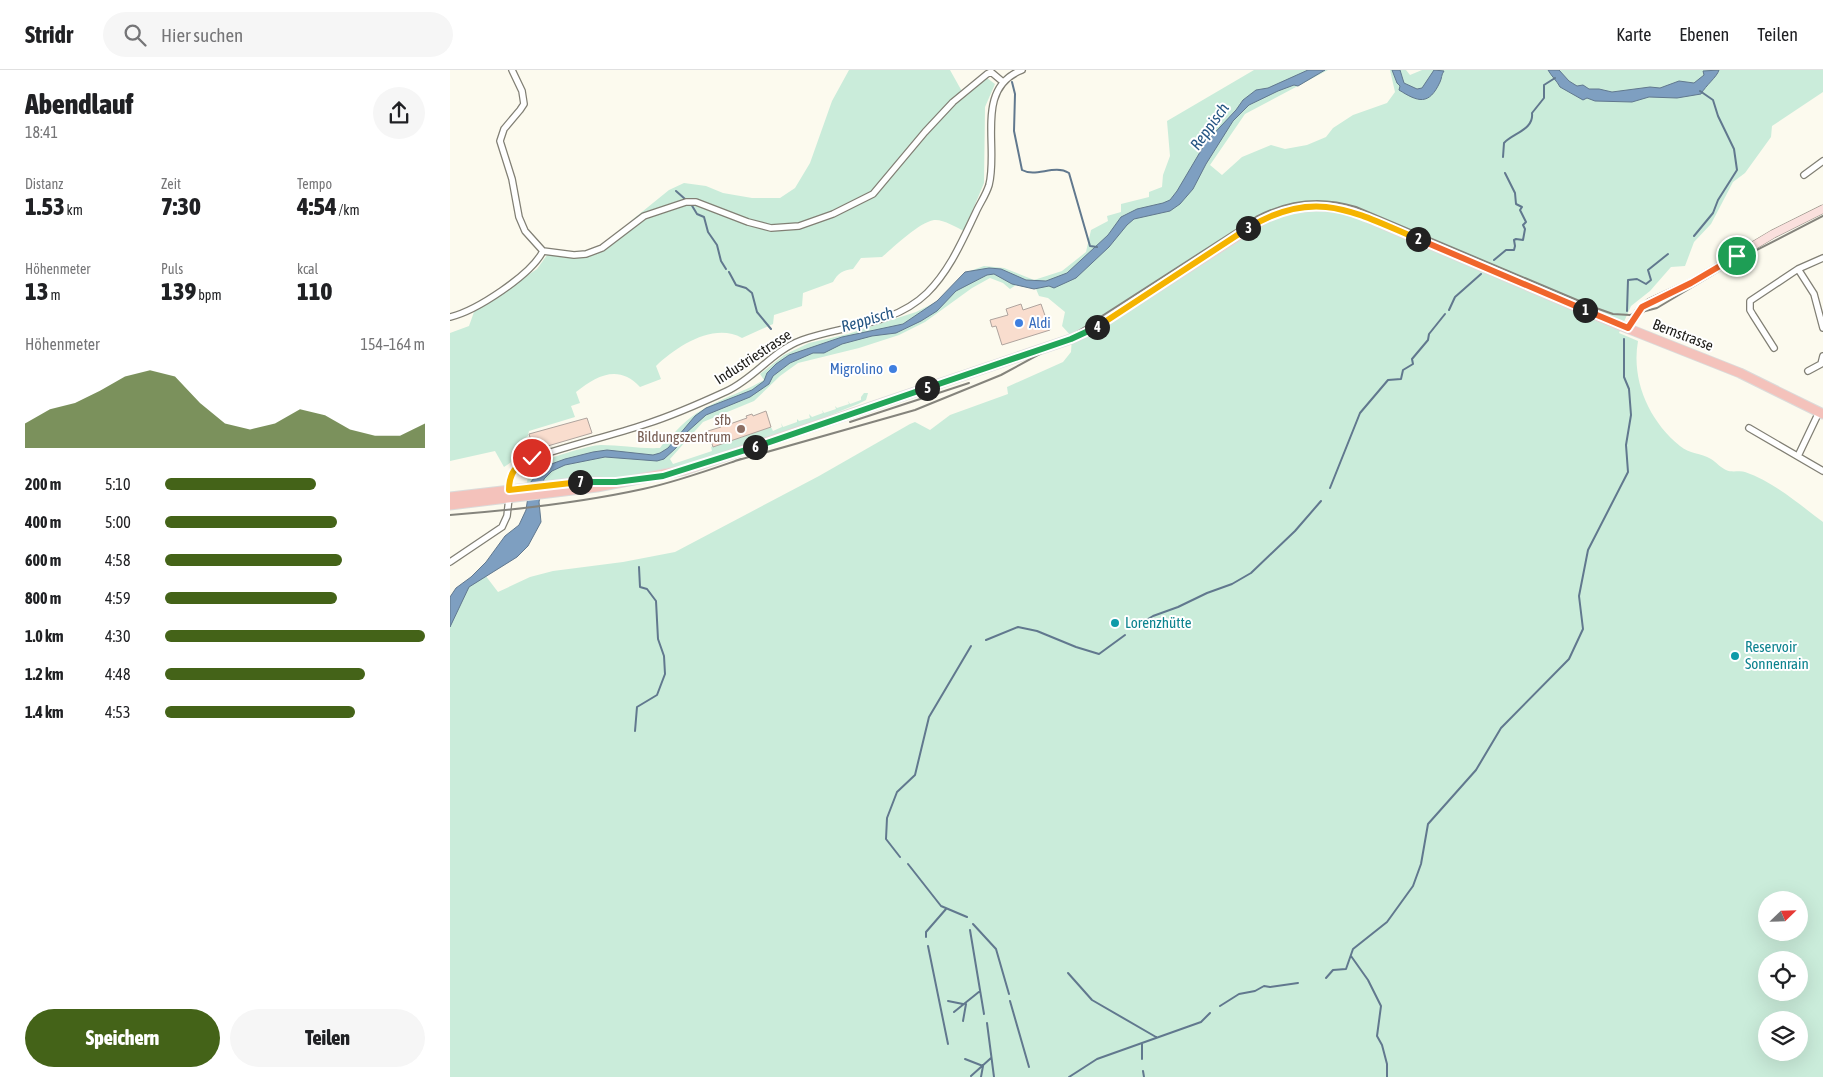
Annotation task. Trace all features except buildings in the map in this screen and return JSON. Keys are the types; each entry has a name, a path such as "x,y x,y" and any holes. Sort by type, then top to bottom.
{"main road":[{"name":"Bernstrasse","path":"450,498 509,494 646,479 685,470 1078,337 1264,219 1285,210 1304,206 1335,207 1361,215 1628,328 1740,373 1821,413"},
{"path":"1628,328 1638,311 1646,305 1691,283 1782,229 1823,209"},
{"name":"Bernstrasse","path":"450,505 509,494"}],"street":[{"path":"512,70 522,91 524,104 502,132 500,144 512,179 520,221 528,234 543,251 568,255 592,252 609,244 644,216 686,202 702,204 766,227 784,228 812,222 873,194 953,102 987,74 990,72 994,73 1003,82 1022,70"},
{"name":"Industriestrasse","path":"450,562 502,527 507,516 511,473 518,465 527,460 647,424 682,410 740,384 776,354 791,345 812,337 890,317 902,312 922,298 949,268 989,185 992,147 992,106 1003,82"},
{"path":"1804,175 1823,161"},
{"path":"450,317 475,307 515,281 534,265 543,251"},
{"path":"1774,348 1752,315 1750,301 1798,269 1823,258"},
{"path":"1798,269 1814,294 1823,328"},
{"path":"1808,371 1821,364 1823,356"},
{"path":"1798,456 1821,413"},
{"path":"1749,428 1823,471"}],"green space":[{"path":"849,70 950,70 964,95 987,78 995,84 985,107 984,183 964,231 941,221 934,220 928,222 906,236 882,257 861,258 853,269 841,272 833,282 803,293 802,306 774,315 773,324 742,338 720,333 696,338 685,344 656,366 661,379 640,387 632,380 616,374 608,374 592,381 576,392 580,403 571,406 575,417 529,431 528,436 520,441 523,454 504,467 495,451 450,461 450,333 469,326 474,312 537,269 547,255 598,249 610,242 632,220 669,190 684,183 706,186 723,193 752,198 780,198 795,188 810,163 832,101"},
{"path":"1254,70 1328,70 1245,114 1210,165 1222,175 1242,157 1271,145 1285,149 1307,145 1326,137 1333,128 1353,115 1387,103 1395,92 1390,70 1406,70 1410,75 1422,70 1823,70 1823,92 1772,126 1771,137 1745,173 1733,182 1711,224 1694,242 1685,266 1671,267 1650,291 1631,306 1619,333 1638,341 1637,370 1640,385 1651,412 1669,436 1684,449 1713,460 1726,470 1741,471 1756,476 1786,494 1823,522 1823,1077 450,1077 450,602 482,571 498,592 530,577 553,571 623,562 675,552 819,476 910,424 915,422 930,430 950,415 1008,394 1007,387 1063,362 1071,352 1072,337 1062,326 1065,312 1048,298 1039,296 1036,289 1016,285 1010,289 1003,283 990,278 972,288 925,322 899,335 859,348 798,363 780,376 754,401 703,422 670,459 673,464 712,451 711,447 771,427 773,431 782,427 781,423 783,427 797,422 797,419 799,421 810,418 809,414 812,417 823,413 822,410 824,413 836,409 835,406 837,408 849,404 848,401 850,404 861,400 864,393 868,393 866,400 858,404 803,426 678,468 643,475 615,479 527,483 531,469 539,463 587,447 608,445 660,448 686,421 697,413 764,380 760,374 784,355 809,343 848,334 916,312 938,301 970,271 984,266 1004,268 1034,280 1062,271 1086,252 1091,230 1108,221 1107,216 1121,212 1121,204 1149,197 1149,192 1162,187 1163,175 1170,156 1167,121"}],"water":[{"path":"1308,70 1325,70 1298,86 1294,85 1278,91 1249,105 1233,121 1193,189 1180,204 1170,211 1134,219 1109,247 1076,278 1054,288 1049,286 1034,289 1012,284 994,274 987,275 956,291 937,311 896,333 872,336 842,344 824,353 813,353 790,363 773,376 769,384 750,397 706,415 686,433 676,448 664,459 657,461 605,457 565,465 552,471 544,479 539,502 541,522 528,546 517,557 469,587 450,627 450,597 456,588 471,577 486,562 505,536 519,525 526,510 530,483 546,466 565,459 607,450 653,455 660,453 668,448 695,416 706,408 752,390 764,381 767,373 776,364 789,355 842,337 903,324 937,301 965,272 989,268 1001,269 1026,280 1046,281 1067,273 1108,235 1121,217 1137,209 1170,200 1206,142 1243,100 1256,90 1268,88"},
{"path":"1392,70 1400,70 1404,83 1417,89 1422,88 1434,70 1444,71 1436,90 1432,95 1422,100 1399,90 1400,86"},
{"path":"1548,70 1559,70 1569,81 1577,86 1583,85 1589,89 1612,92 1650,87 1660,88 1679,81 1694,83 1704,75 1703,71 1719,70 1701,94 1677,98 1649,97 1632,102 1595,101 1587,98 1583,100 1560,87"}],"waterway":[{"path":"1503,157 1504,143 1530,123 1532,113 1544,98 1544,85 1555,78"},
{"path":"1012,82 1015,94 1014,131 1022,170 1033,173 1057,170 1069,173 1090,246 1097,247"},
{"path":"1694,236 1713,213 1718,200 1737,170 1734,149 1718,116 1713,100 1700,91"},
{"path":"1494,260 1506,250 1514,250 1514,240 1523,240 1525,229 1523,225 1526,222 1520,210 1522,207 1516,204 1515,193 1505,173"},
{"path":"676,191 685,199"},
{"path":"691,204 697,214 704,217 708,232 717,245 721,261 726,269"},
{"path":"1627,311 1628,280 1637,279 1646,284 1651,280 1648,270 1668,254"},
{"path":"729,272 736,285 746,288 752,293 757,312 771,329"},
{"path":"1449,310 1455,297 1481,274"},
{"path":"1330,488 1360,413 1388,380 1401,379 1403,370 1413,364 1412,359 1428,340 1429,334 1445,314"},
{"path":"1326,978 1333,970 1346,969 1353,949 1387,922 1413,886 1421,864 1428,824 1476,770 1501,728 1569,659 1583,629 1579,596 1588,550 1628,472 1626,445 1631,415 1629,389 1624,377 1624,339"},
{"path":"1138,625 1153,616 1232,584 1251,573 1295,531 1321,501"},
{"path":"635,731 637,707 657,695 665,674 664,656 658,639 656,601 647,589 640,587 639,567"},
{"path":"986,640 1018,627 1037,631 1099,654 1125,635"},
{"path":"900,857 886,839 887,818 897,792 915,775 929,717 971,646"},
{"path":"908,864 941,906 967,917"},
{"path":"926,937 926,932 946,909"},
{"path":"973,924 996,949 1009,994"},
{"path":"970,930 984,1014"},
{"path":"928,946 948,1044"},
{"path":"1351,956 1368,980 1381,1006 1377,1036 1382,1045 1387,1064 1387,1077"},
{"path":"1068,973 1092,1000 1156,1037"},
{"path":"1220,1006 1239,994 1255,991 1264,986 1270,987 1298,983"},
{"path":"954,1012 980,991"},
{"path":"948,1001 963,1004"},
{"path":"1010,1001 1029,1067"},
{"path":"963,1021 966,1004"},
{"path":"1069,1077 1097,1059 1201,1022 1210,1013"},
{"path":"987,1023 994,1077"},
{"path":"1142,1044 1142,1059"},
{"path":"971,1076 991,1058"},
{"path":"965,1059 983,1066 981,1077"},
{"path":"1143,1071 1144,1077"}],"railway":[{"path":"735,461 915,410 1001,375 1060,343 1256,217 1292,203 1317,201 1356,207 1596,308 1613,314 1630,315 1657,308 1741,258 1823,216"},
{"path":"850,422 969,383"},
{"path":"450,515 499,511 619,494 668,483 741,459"}],"place":[{"name":"Aldi","path":"1019,323"},
{"name":"Migrolino","path":"893,369"},
{"name":"sfb Bildungszentrum","path":"741,429"},
{"name":"Lorenzhütte","path":"1115,623"},
{"name":"Reservoir Sonnenrain","path":"1735,656"}],"route":[{"path":"532,458 515,467 509,479 509,490 587,482 646,479 663,476 720,459 1078,337 1091,331 1135,300 1264,219 1285,210 1296,208 1325,206 1348,210 1628,328 1642,307 1691,283 1737,256"}],"water label":[{"name":"Reppisch","path":"1209,126"},
{"name":"Reppisch","path":"867,319"}]}
